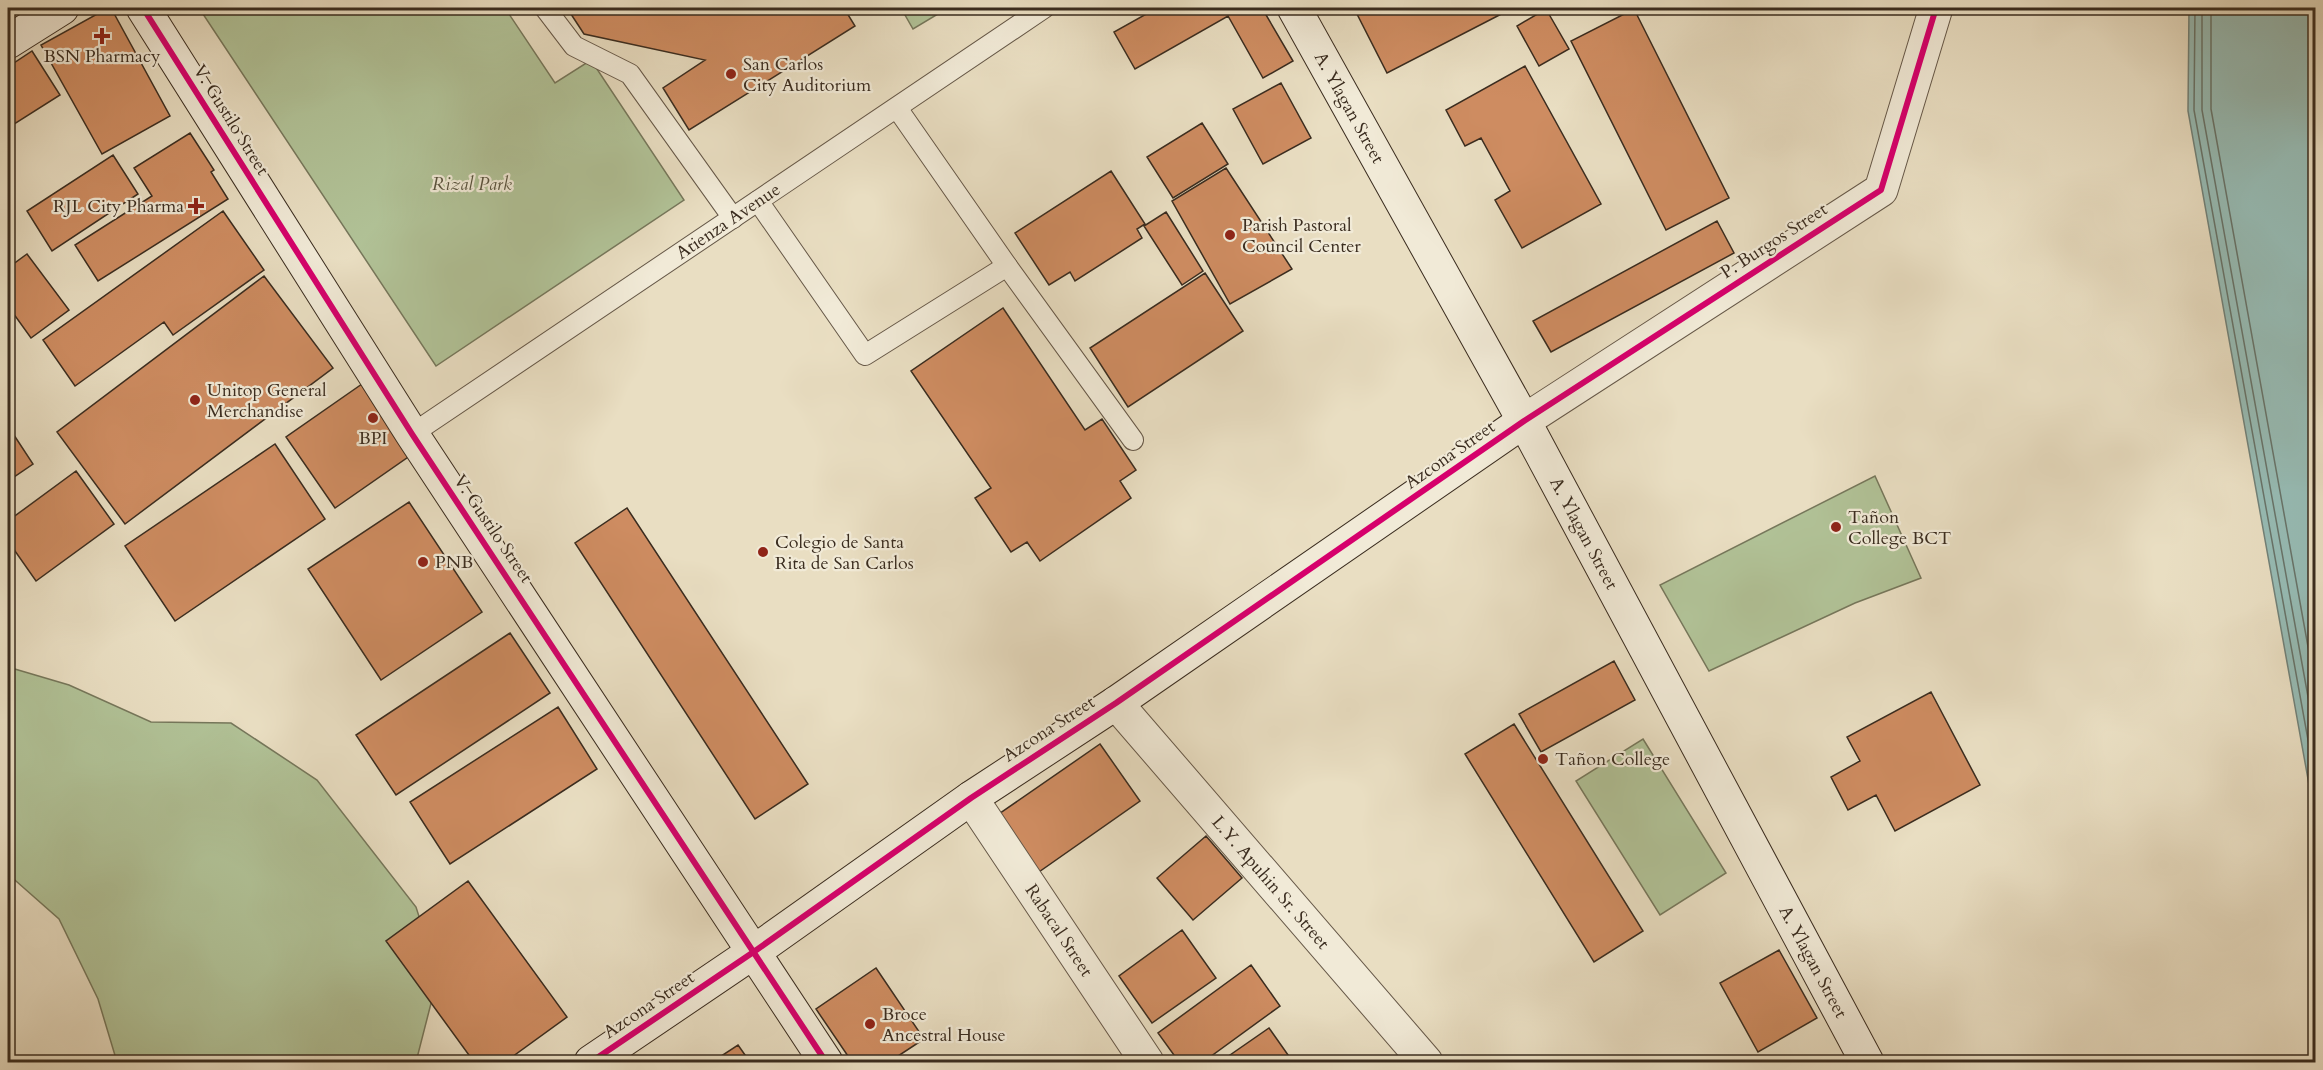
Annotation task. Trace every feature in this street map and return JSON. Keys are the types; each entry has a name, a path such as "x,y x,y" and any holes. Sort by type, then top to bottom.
{"street":[{"path":"8,42 62,8"},
{"name":"V. Gustilo Street","path":"142,8 412,434 826,1062"},
{"name":"A. Ylagan Street","path":"1294,8 1524,422 1866,1062"},
{"name":"P. Burgos Street","path":"1524,422 1881,190 1936,8"},
{"name":"Azcona Street","path":"591,1062 754,951 971,798 1116,704 1524,422"},
{"name":"L.Y. Apuhin Sr. Street","path":"1116,704 1426,1062"},
{"name":"Rabacal Street","path":"971,798 1147,1062"}],"lane":[{"path":"545,8 574,46 630,74 733,218"},
{"name":"Atienza Avenue","path":"412,434 1044,8"},
{"path":"897,108 1007,266 1133,440"},
{"path":"758,201 865,355 1007,266"}],"green space":[{"name":"Rizal Park","path":"199,8 505,8 555,83 591,60 684,200 436,366"},
{"path":"901,8 948,8 913,29"},
{"name":"Tañon College BCT","path":"1875,476 1921,578 1855,603 1709,671 1660,585"},
{"path":"8,667 69,685 151,722 231,723 317,780 416,907 438,976 416,1062 117,1062 98,999 59,919 8,874"},
{"path":"1643,739 1726,873 1660,915 1576,781"}],"water":[{"path":"2189,8 2315,8 2315,818 2188,111"}],"building":[{"path":"111,8 170,116 102,154 41,45"},
{"name":"San Carlos City Auditorium","path":"567,8 844,8 855,26 689,130 663,88 705,60 584,34"},
{"path":"1157,8 1262,8 1293,61 1263,78 1228,16 1135,69 1114,32"},
{"path":"1369,8 1513,8 1387,73 1357,14"},
{"path":"1546,9 1569,49 1539,66 1517,26"},
{"path":"1634,9 1729,198 1666,230 1571,41"},
{"path":"32,51 60,95 8,128 8,67"},
{"path":"1525,66 1601,204 1522,248 1495,200 1510,191 1481,138 1465,146 1446,110"},
{"path":"1281,83 1311,138 1263,164 1233,109"},
{"path":"1202,123 1228,164 1173,198 1147,157"},
{"path":"190,133 214,170 211,172 228,199 98,281 75,245 152,196 134,168"},
{"path":"113,155 138,194 52,251 27,211"},
{"name":"Parish Pastoral Council Center","path":"1226,168 1292,269 1230,304 1172,201"},
{"path":"1111,171 1145,224 1137,229 1142,238 1075,281 1070,272 1049,285 1015,233"},
{"path":"223,211 264,270 173,335 164,322 75,386 43,340"},
{"path":"1166,212 1203,271 1182,285 1144,226"},
{"path":"1717,221 1734,253 1551,352 1533,321"},
{"path":"27,254 69,310 31,338 8,306 8,268"},
{"path":"1205,273 1243,331 1128,407 1090,348"},
{"name":"Unitop General Merchandise","path":"264,276 333,368 125,524 57,432"},
{"path":"1003,308 1085,430 1102,419 1136,470 1120,481 1131,498 1040,561 1027,542 1011,552 975,498 991,488 911,371"},
{"path":"362,384 411,455 335,508 286,437"},
{"path":"8,426 33,464 8,481"},
{"path":"275,444 325,519 175,621 125,546"},
{"path":"76,471 114,524 36,581 8,541 8,521"},
{"path":"409,502 482,612 381,680 308,569"},
{"path":"627,508 808,784 755,819 575,543"},
{"path":"510,633 550,693 396,795 356,735"},
{"path":"1614,661 1635,700 1541,752 1519,714"},
{"path":"1931,692 1980,785 1895,831 1876,795 1848,810 1831,777 1860,761 1847,737"},
{"path":"558,707 597,769 450,864 410,802"},
{"path":"1514,724 1643,931 1594,962 1465,754"},
{"path":"1100,744 1140,801 1036,874 996,816"},
{"path":"1206,836 1242,878 1193,920 1157,878"},
{"path":"468,881 567,1017 505,1062 474,1062 386,941"},
{"path":"1182,930 1216,978 1152,1023 1119,976"},
{"path":"1779,950 1817,1018 1758,1052 1720,983"},
{"path":"1251,965 1280,1006 1203,1062 1179,1062 1158,1033"},
{"name":"Broce Ancestral House","path":"876,968 924,1039 889,1062 852,1062 816,1009"},
{"path":"1269,1028 1293,1062 1220,1062"},
{"path":"738,1045 750,1062 712,1062"}],"cycle path":[{"path":"143,8 412,434 826,1062"},
{"path":"591,1062 755,951 971,798 1116,703 1524,421 1881,190 1936,8"}],"place":[{"name":"BSN Pharmacy","path":"102,36"},
{"name":"San Carlos City Auditorium","path":"731,74"},
{"name":"RJL City Pharma","path":"196,206"},
{"name":"Parish Pastoral Council Center","path":"1230,235"},
{"name":"Unitop General Merchandise","path":"195,400"},
{"name":"BPI","path":"373,418"},
{"name":"Tañon College BCT","path":"1836,527"},
{"name":"Colegio de Santa Rita de San Carlos","path":"763,552"},
{"name":"PNB","path":"423,562"},
{"name":"Tañon College","path":"1543,759"},
{"name":"Broce Ancestral House","path":"870,1024"}]}
